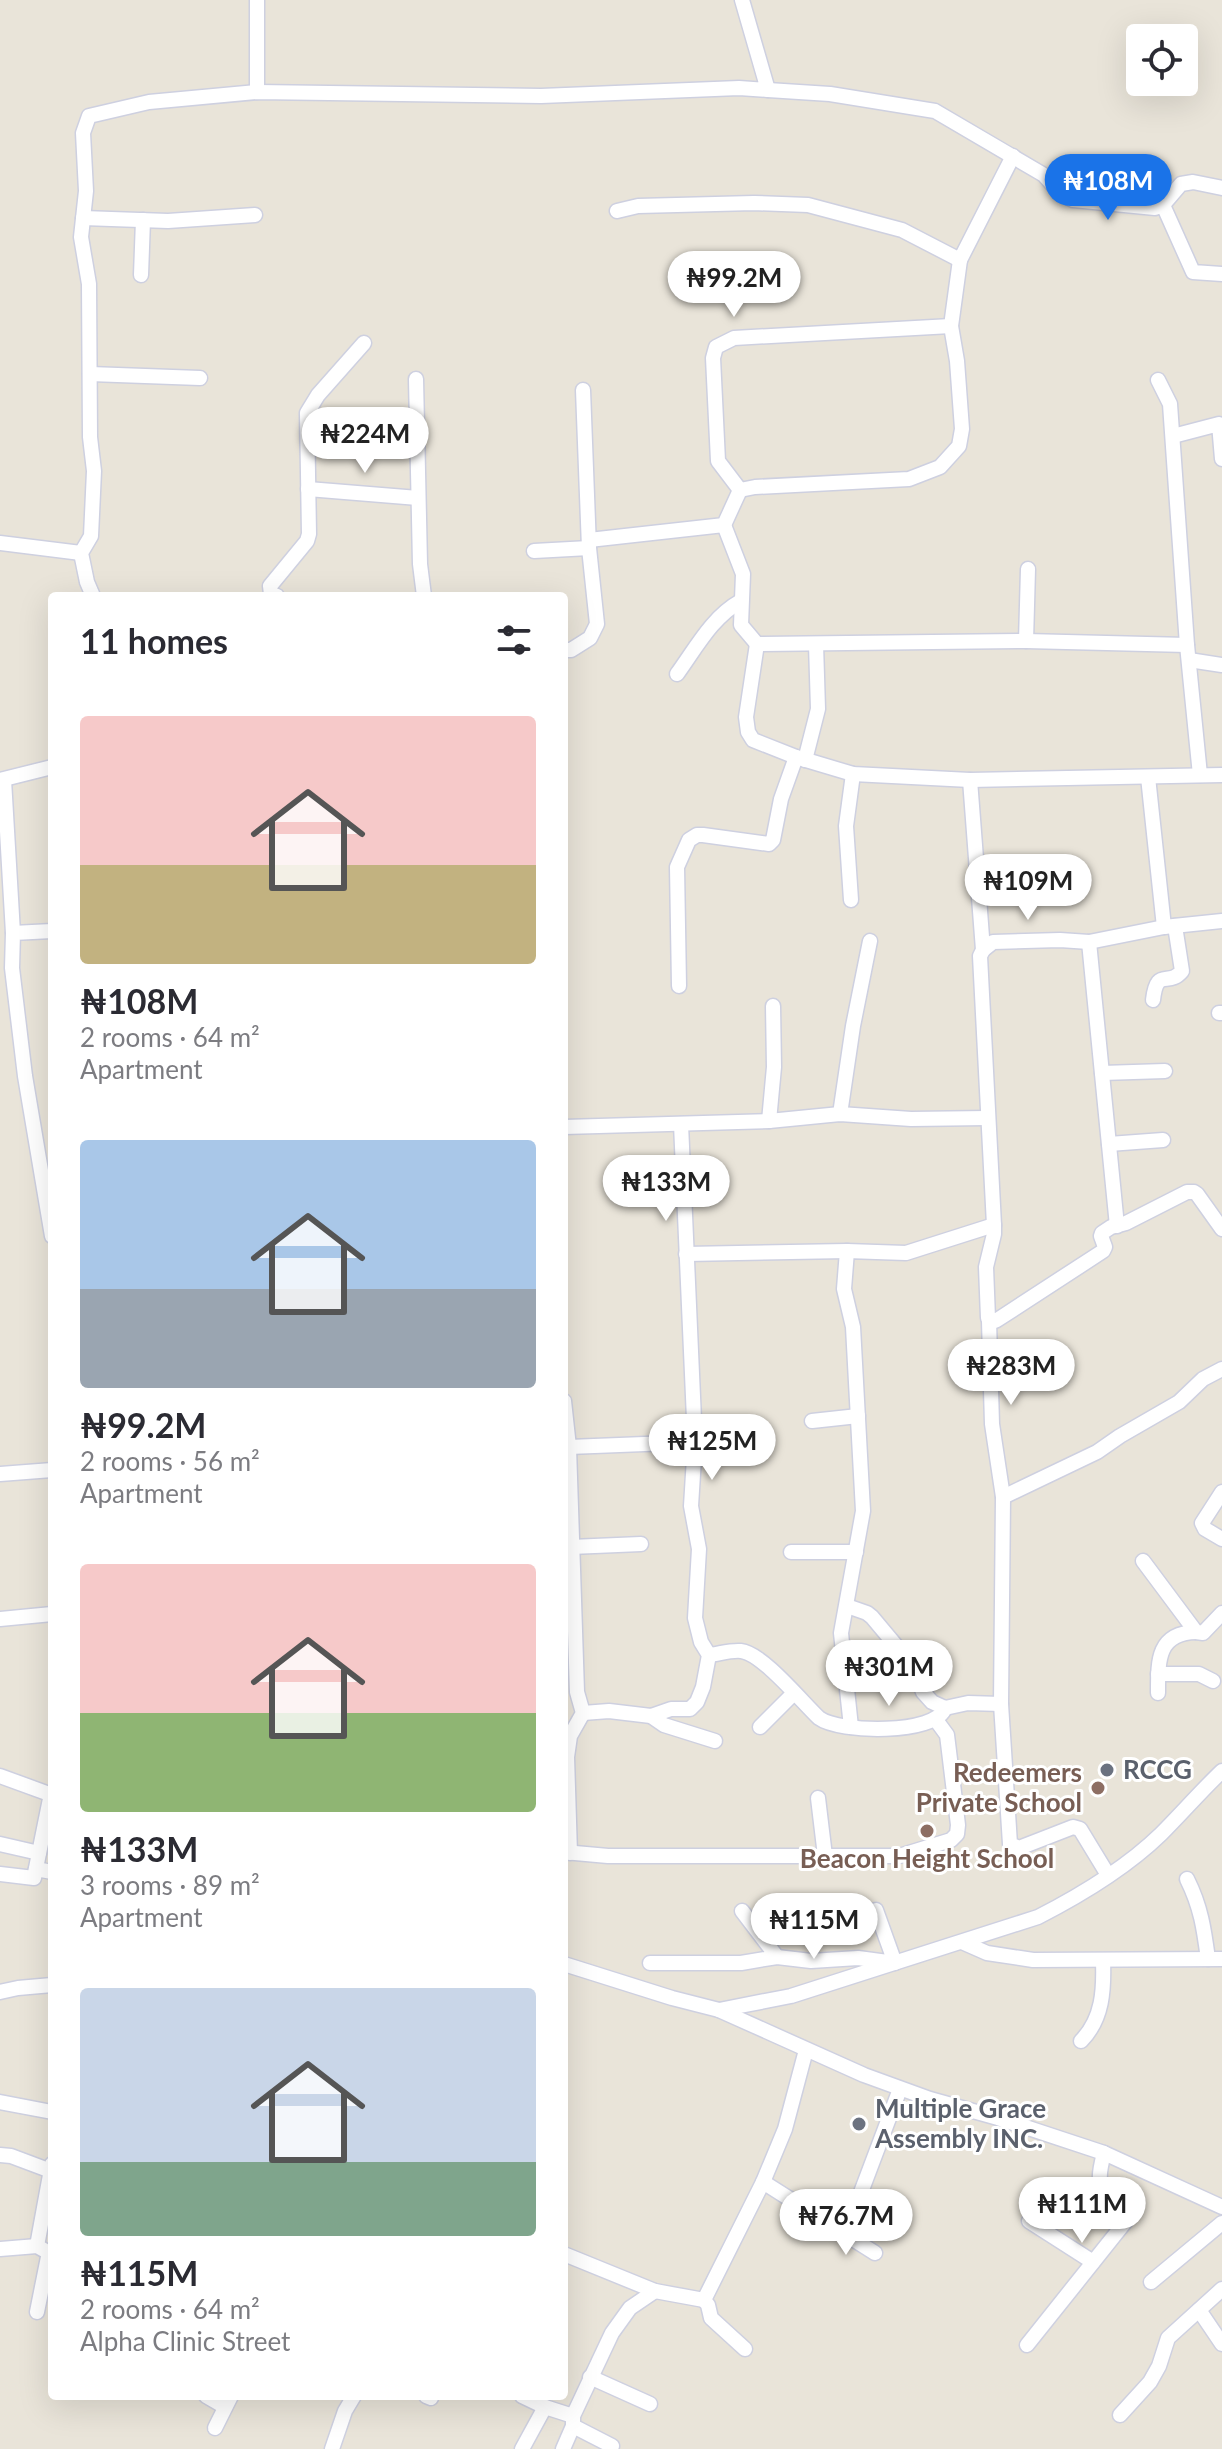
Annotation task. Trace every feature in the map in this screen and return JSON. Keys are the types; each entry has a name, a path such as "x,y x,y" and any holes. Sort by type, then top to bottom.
{"street":[{"path":"257,0 257,92"},
{"path":"742,0 768,90"},
{"path":"91,592 81,553 91,529 94,471 90,437 89,284 81,248 86,191 83,133 89,116 149,102 257,92 541,96 739,88 830,94 935,111 1044,175 1060,193 1073,200 1155,208 1163,205 1181,184 1193,182 1222,188"},
{"path":"740,490 909,479 940,467 959,446 962,429 951,326 960,260 1013,156"},
{"path":"617,211 638,206 808,205 902,230 960,260"},
{"path":"1163,205 1193,272 1222,274"},
{"path":"83,218 168,221 255,215"},
{"path":"141,275 143,220"},
{"path":"740,490 718,461 713,358 716,347 734,338 951,326"},
{"path":"271,592 270,586 307,541 309,534 307,413 318,395 364,343"},
{"path":"90,374 200,378"},
{"path":"416,379 420,564 424,592"},
{"path":"1158,380 1170,404 1200,775"},
{"path":"568,650 590,638 597,624 589,544 583,390"},
{"path":"1173,436 1219,424 1222,459"},
{"path":"308,489 418,498"},
{"path":"740,490 724,525 743,574 741,625 757,644 746,717 748,732 753,740 801,759 853,774 970,780 1222,775"},
{"path":"534,551 724,525"},
{"path":"0,543 81,553"},
{"path":"1026,641 1028,569"},
{"path":"677,674 715,620 741,601"},
{"path":"757,644 1026,641 1188,652 1222,665"},
{"path":"679,986 677,867 689,840 697,835 769,844 773,840 781,799 801,759 818,709 816,644"},
{"path":"48,768 2,780 13,933 12,968 23,1060 48,1212"},
{"path":"851,900 846,826 853,774"},
{"path":"1148,777 1169,927 1182,971 1178,976 1158,981 1153,1000"},
{"path":"970,780 983,950"},
{"path":"1108,1875 1080,1829 1073,1827 1019,1848 1010,1844 1001,1704 1003,1497 992,1424 986,1267 994,1225 980,956 993,942 1089,942 1222,921"},
{"path":"13,933 48,931"},
{"path":"840,1114 870,941"},
{"path":"1089,942 1117,1226"},
{"path":"769,1121 774,1067 773,1006"},
{"path":"1102,1073 1165,1071"},
{"path":"568,1127 769,1121 840,1114 911,1119 987,1118"},
{"path":"583,1713 609,1711 651,1716 694,1706 703,1687 709,1655 701,1642 695,1618 699,1549 691,1506 695,1442 681,1124"},
{"path":"1109,1144 1163,1140"},
{"path":"989,1321 997,1320 1103,1251 1102,1233 1187,1192 1194,1192 1222,1229"},
{"path":"686,1254 906,1253 994,1225"},
{"path":"847,1251 844,1289 853,1327 863,1511 841,1633 851,1727"},
{"path":"1003,1497 1097,1452 1179,1402 1203,1379 1222,1369"},
{"path":"812,1421 858,1416"},
{"path":"568,1438 577,1692 583,1713 570,1736 568,1750"},
{"path":"569,1447 695,1442"},
{"path":"0,1474 48,1470"},
{"path":"1222,1492 1202,1523 1205,1529 1222,1539"},
{"path":"571,1547 641,1544"},
{"path":"791,1552 856,1552"},
{"path":"1143,1561 1196,1632"},
{"path":"568,1852 608,1856 899,1856 951,1840 957,1834 958,1825 947,1735 941,1714 926,1697 913,1666 872,1617 847,1606"},
{"path":"1158,1693 1161,1650 1169,1640 1183,1632 1200,1634 1222,1613"},
{"path":"0,1619 48,1614"},
{"path":"709,1655 748,1652 764,1663 826,1723 851,1727 921,1725 968,1703 1001,1704"},
{"path":"1158,1674 1199,1674 1213,1681"},
{"path":"760,1727 794,1693"},
{"path":"651,1716 664,1725 715,1741"},
{"path":"719,2010 779,1999 1038,1917 1108,1875 1161,1834 1222,1771"},
{"path":"0,1776 48,1793"},
{"path":"818,1798 825,1856"},
{"path":"0,1874 34,1878 48,1809"},
{"path":"0,1844 39,1853"},
{"path":"36,1869 48,1871"},
{"path":"962,1942 987,1953 1012,1958 1103,1961 1215,1959 1199,1903 1187,1879"},
{"path":"876,1910 895,1963"},
{"path":"742,1911 777,1957"},
{"path":"650,1963 741,1963 777,1957 811,1961 858,1958 895,1963"},
{"path":"812,1989 842,1961"},
{"path":"1081,2041 1094,2024 1098,2012 1104,1981 1103,1961"},
{"path":"568,1965 719,2010 900,2089 1104,2153 1222,2207"},
{"path":"0,1992 48,1985"},
{"path":"704,2300 763,2182 785,2129 806,2050"},
{"path":"837,2229 860,2195 900,2089"},
{"path":"0,2102 48,2111"},
{"path":"1027,2345 1126,2221 1127,2206 1103,2185 1100,2178 1104,2153"},
{"path":"0,2155 48,2167"},
{"path":"763,2182 875,2253"},
{"path":"37,2312 46,2250 48,2202"},
{"path":"1029,2221 1093,2262"},
{"path":"1151,2282 1222,2223"},
{"path":"0,2249 46,2250"},
{"path":"568,2256 655,2291 704,2300 711,2318 745,2349"},
{"path":"1120,2415 1150,2382 1168,2338 1222,2289"},
{"path":"563,2449 590,2377 612,2333 625,2314 655,2291"},
{"path":"1199,2310 1222,2344"},
{"path":"590,2377 650,2404"},
{"path":"332,2449 352,2400"},
{"path":"530,2400 573,2421 612,2446"},
{"path":"215,2428 228,2402"},
{"path":"522,2449 545,2407"}],"place":[{"name":"RCCG","path":"1107,1770"},
{"name":"Redeemers Private School","path":"1098,1788"},
{"name":"Beacon Height School","path":"927,1831"},
{"name":"Multiple Grace Assembly INC.","path":"859,2124"}]}
